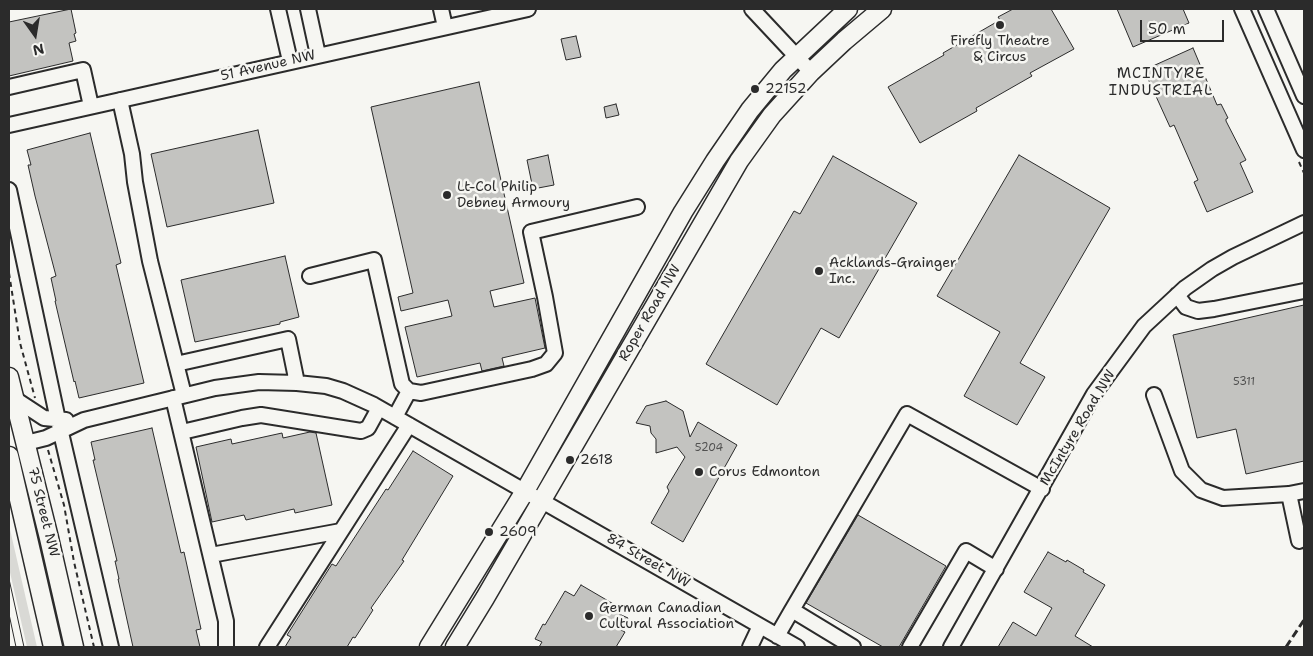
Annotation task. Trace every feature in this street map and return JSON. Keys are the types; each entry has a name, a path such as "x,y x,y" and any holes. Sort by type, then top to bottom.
{"main road":[{"name":"Roper Road NW","path":"429,647 525,491 678,221 711,167 750,110 796,57 848,9"},
{"name":"Roper Road NW","path":"455,647 725,184 772,115 811,72 882,9"},
{"name":"75 Street NW","path":"9,377 74,647"},
{"path":"9,436 26,443"},
{"name":"75 Street NW","path":"9,456 53,647"}],"street":[{"path":"278,9 290,61"},
{"path":"308,9 318,55"},
{"path":"441,9 445,27"},
{"name":"51 Avenue NW","path":"9,125 528,9"},
{"path":"752,9 811,72"},
{"path":"1242,9 1304,150"},
{"path":"1266,9 1304,96"},
{"path":"9,87 83,70 91,106"},
{"path":"120,100 132,154 135,182 150,261 176,364 182,432 226,621 226,647"},
{"path":"9,190 54,423 111,647"},
{"path":"310,276 374,260 402,384 409,391 421,393 546,364 555,353 531,232 637,207"},
{"name":"McIntyre Road NW","path":"951,647 1094,394 1144,326 1197,279 1233,257 1304,223"},
{"path":"1177,295 1186,307 1198,311 1304,290"},
{"path":"176,364 288,339 297,383"},
{"name":"84 Street NW","path":"54,423 84,420 237,384 259,382 297,383 326,386 343,391 395,417 797,647"},
{"path":"395,417 409,391"},
{"path":"1154,395 1182,471 1200,490 1223,498 1289,494 1304,491"},
{"path":"15,399 54,423"},
{"path":"182,432 261,415 361,431 368,428 379,408"},
{"path":"777,636 907,414 1042,489"},
{"path":"26,443 46,438 54,423"},
{"path":"267,647 409,425"},
{"path":"1289,494 1299,541"},
{"path":"211,555 341,531"},
{"path":"910,647 966,551 996,569"},
{"path":"792,610 853,647"},
{"path":"750,647 760,626"}],"path":[{"path":"9,273 20,343 38,409 54,423"},
{"path":"46,438 64,505 74,562 94,647"}],"shaded area":[{"path":"14,450 19,452 66,647 61,647"},
{"path":"9,525 37,647 27,647 9,568"}],"building":[{"path":"71,9 76,33 74,34 76,41 69,43 73,61 9,76 9,22"},
{"path":"1013,9 1051,9 1074,49 1030,73 1032,76 976,108 977,111 920,143 888,87 944,55 943,53 1000,20 998,17"},
{"path":"1117,9 1183,9 1189,23 1133,47"},
{"path":"576,36 581,57 566,60 561,39"},
{"path":"1193,48 1217,105 1221,104 1228,118 1226,121 1246,160 1240,163 1253,192 1207,212 1194,182 1198,180 1174,125 1170,127 1144,70"},
{"name":"Lt-Col Philip Debney Armoury","path":"479,82 524,283 490,291 494,307 535,298 545,348 502,358 504,366 482,371 480,363 417,377 405,327 452,316 448,300 401,311 398,297 413,293 371,107"},
{"path":"616,104 619,115 606,118 604,107"},
{"path":"258,130 274,203 167,227 151,154"},
{"path":"90,133 121,263 116,265 144,383 79,398 55,301 51,278 56,276 35,196 28,165 31,165 27,150"},
{"path":"548,155 554,185 533,189 527,160"},
{"path":"1019,155 1110,208 1020,363 1045,377 1017,425 964,396 1000,332 937,296"},
{"name":"Acklands-Grainger Inc.","path":"833,156 917,203 839,338 821,328 777,405 706,364 794,211 800,214"},
{"path":"285,256 299,317 280,322 280,324 195,342 181,280"},
{"path":"1304,305 1304,461 1246,474 1236,429 1197,438 1173,335"},
{"name":"Corus Edmonton","path":"666,401 683,411 690,437 698,422 737,445 683,542 651,523 669,491 667,487 685,457 677,447 656,453 656,439 651,433 650,426 636,423 646,406"},
{"path":"152,428 181,553 184,552 201,629 196,630 200,647 133,647 118,579 115,561 117,561 93,460 95,460 91,442"},
{"path":"310,432 316,433 332,505 295,513 294,509 246,520 244,515 212,522 196,447 231,439 232,444 282,433 283,438"},
{"path":"413,451 453,476 402,560 404,561 371,608 373,610 355,638 353,637 347,647 285,647 291,637 287,635 332,564 336,566"},
{"path":"858,515 946,566 899,647 883,647 806,603"},
{"path":"1048,552 1066,562 1067,560 1105,585 1075,636 1093,647 998,647 1013,622 1036,636 1052,608 1024,592"},
{"name":"German Canadian Cultural Association","path":"581,585 622,609 619,614 628,618 621,630 625,632 616,647 539,647 542,642 535,639 565,591 574,596"}],"tram line":[{"path":"9,579 24,647"},
{"path":"9,614 16,647"}],"railway":[{"path":"1286,647 1304,620"}],"place":[{"name":"Firefly Theatre & Circus","path":"1000,25"},
{"name":"22152","path":"755,89"},
{"name":"Lt-Col Philip Debney Armoury","path":"447,195"},
{"name":"Acklands-Grainger Inc.","path":"819,271"},
{"name":"2618","path":"570,460"},
{"name":"Corus Edmonton","path":"699,472"},
{"name":"2609","path":"489,532"},
{"name":"German Canadian Cultural Association","path":"589,616"}],"district":[{"name":"MCINTYRE INDUSTRIAL","path":"1161,82"}]}
